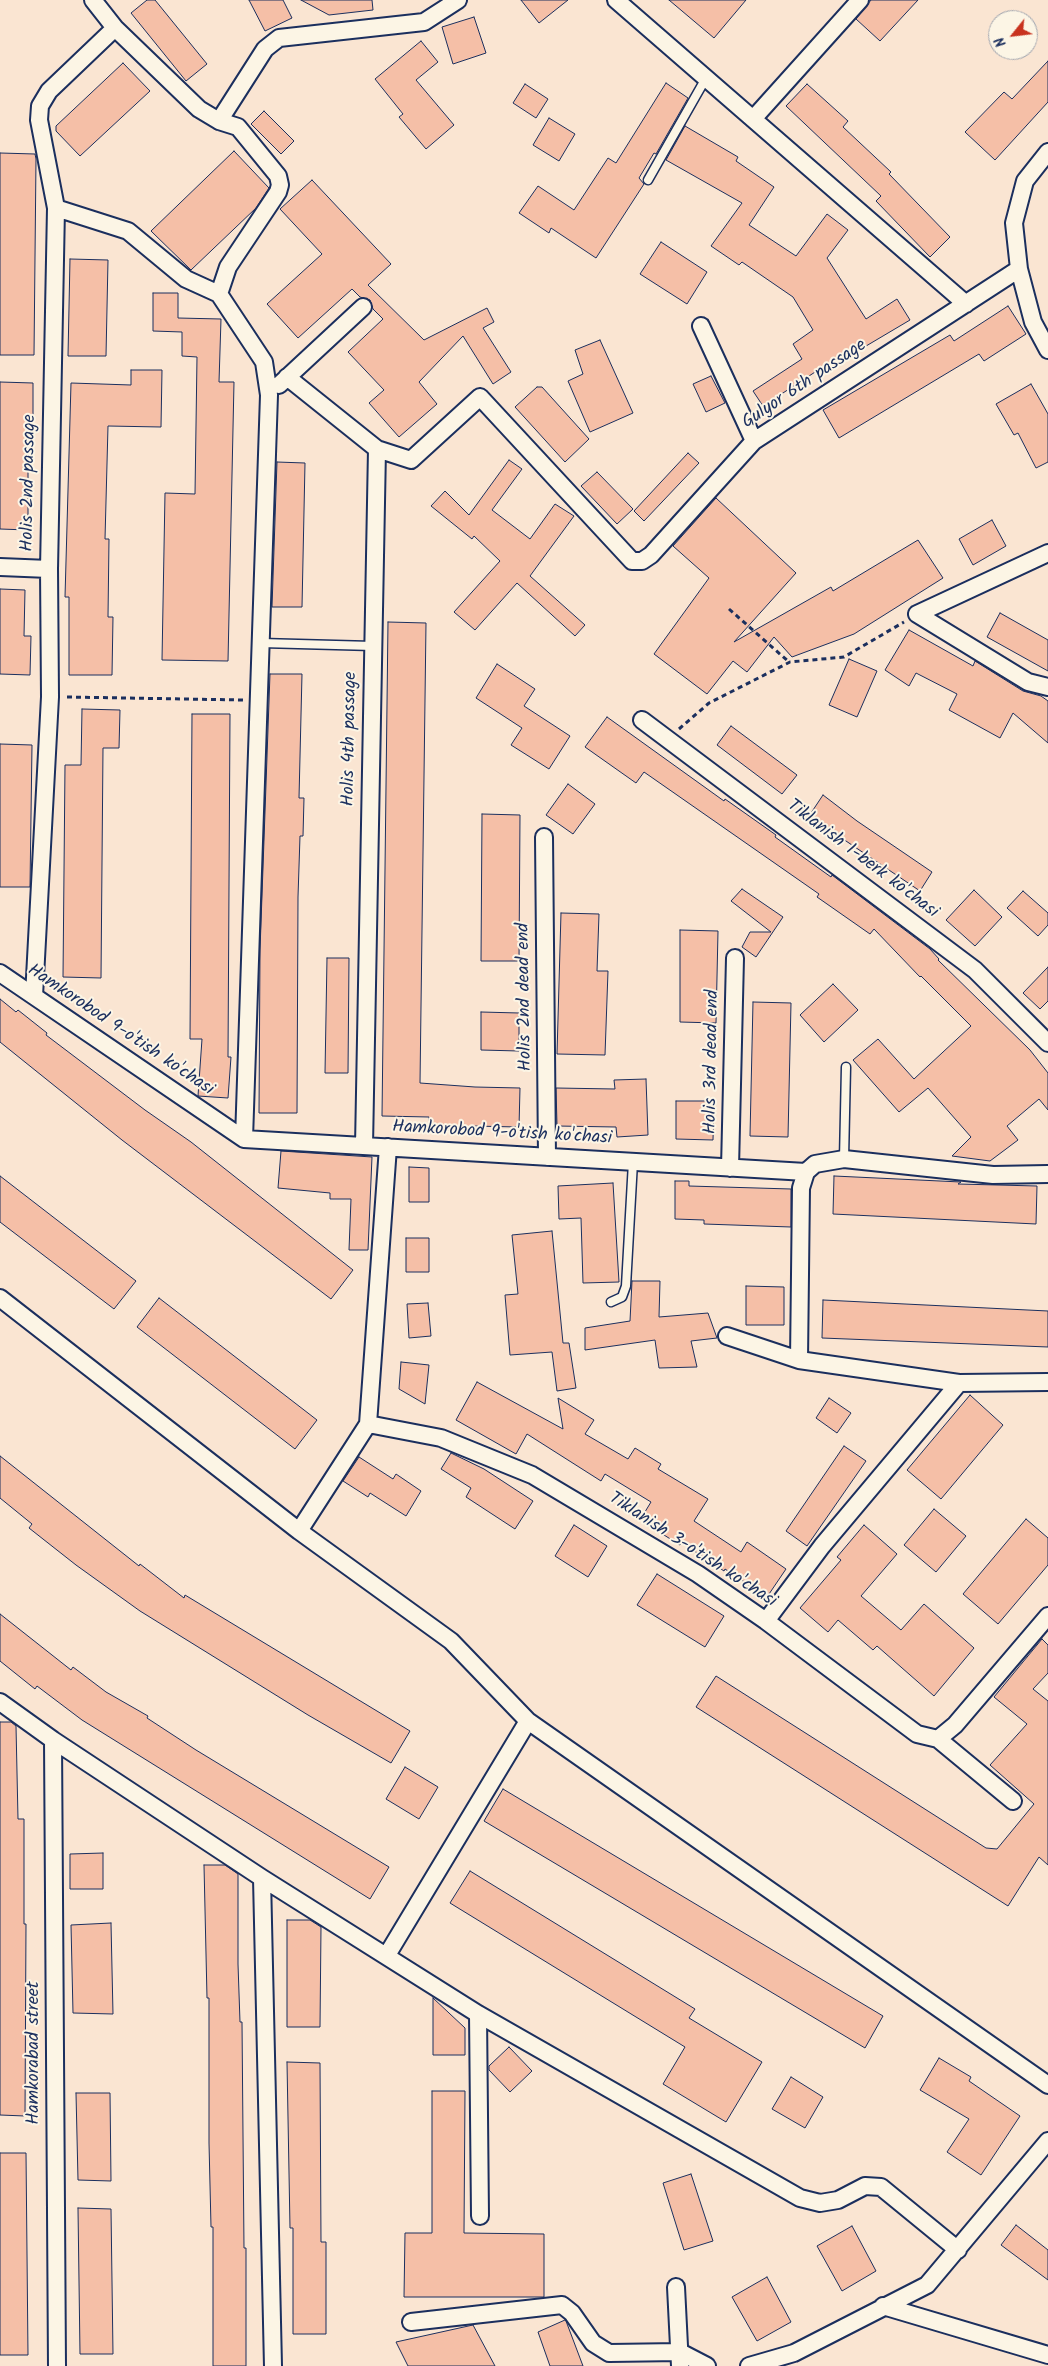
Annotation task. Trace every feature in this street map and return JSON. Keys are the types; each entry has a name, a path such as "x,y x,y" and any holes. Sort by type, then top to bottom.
{"street":[{"path":"219,121 265,48 279,38 424,22 458,0"},
{"path":"616,0 966,304"},
{"path":"754,120 860,0"},
{"path":"100,3 115,28 198,109 219,121 238,127 278,176 280,185 278,192 228,268 219,294"},
{"name":"Holis 2nd passage","path":"34,996 50,697 49,569 56,208 39,120 40,106 49,91 115,28"},
{"path":"1048,152 1025,181 1014,223 1019,269 1033,322 1048,350"},
{"path":"56,208 128,231 186,279 219,294 264,362 270,396 244,1139"},
{"name":"Gulyor 6th passage","path":"377,449 411,460 480,397 632,561 642,561 651,554 754,441 1019,269"},
{"path":"270,396 287,377 363,307"},
{"path":"701,326 754,441"},
{"path":"287,377 377,449"},
{"name":"Holis 4th passage","path":"364,1146 377,449"},
{"path":"917,614 1048,553"},
{"path":"0,567 49,569"},
{"path":"917,614 1028,682 1048,687"},
{"name":"Tiklanish 1-berk ko'chasi","path":"642,720 975,970 1048,1043"},
{"name":"Holis 2nd dead end","path":"544,837 547,1157"},
{"name":"Holis 3rd dead end","path":"730,1168 735,958"},
{"name":"Hamkorobod 9-o'tish ko'chasi","path":"0,973 244,1139 806,1172 815,1164 844,1159 993,1175 1048,1174"},
{"path":"299,1531 368,1424 388,1147"},
{"path":"799,1360 801,1188 806,1172"},
{"path":"0,1298 299,1531 451,1641 528,1720 1048,2085"},
{"path":"727,1336 799,1360 959,1383 1048,1382"},
{"path":"766,1621 822,1546 959,1383"},
{"name":"Tiklanish 3-o'tish ko'chasi","path":"368,1424 441,1438 532,1475 698,1574 766,1621 917,1734 938,1739"},
{"path":"1013,1801 938,1739 955,1725 1048,1616"},
{"path":"0,1702 53,1740 262,1878 478,2014 800,2198 820,2203 838,2200 866,2186 881,2186 958,2250"},
{"path":"387,1955 528,1720"},
{"name":"Hamkorabad street","path":"53,1740 57,2366"},
{"path":"262,1878 273,2366"},
{"path":"478,2014 480,2216"},
{"path":"749,2366 794,2353 927,2285 1048,2142"},
{"path":"676,2287 680,2359"},
{"path":"411,2322 562,2305 572,2313 593,2343 609,2353 680,2359 707,2366"},
{"path":"883,2306 1048,2354"}],"lane":[{"path":"648,180 706,78"},
{"path":"261,644 373,646"},
{"path":"844,1159 846,1067"},
{"path":"611,1302 622,1297 626,1286 633,1162"}],"path":[{"path":"729,608 789,662"},
{"path":"668,739 709,703 789,662 844,657 917,614"},
{"path":"50,697 259,700"}],"building":[{"path":"147,0 155,0 207,64 186,81 131,13"},
{"path":"249,0 283,0 292,18 265,31"},
{"path":"301,0 372,0 373,10 329,15"},
{"path":"521,0 568,0 539,23"},
{"path":"669,0 746,0 714,38"},
{"path":"871,0 918,0 880,41 856,19"},
{"path":"474,17 486,53 453,64 442,27"},
{"path":"421,41 438,62 416,80 454,125 426,149 399,117 403,114 375,79"},
{"path":"1048,61 1048,102 995,160 965,132 1004,92 1012,99"},
{"path":"123,63 150,91 80,156 56,131 56,126"},
{"path":"666,83 688,98 656,154 654,153 639,178 644,184 596,258 551,228 549,233 519,213 538,186 574,210 608,158 616,163"},
{"path":"525,84 548,99 536,118 513,103"},
{"path":"807,84 848,121 843,127 891,172 889,174 950,237 930,257 876,201 881,196 786,106"},
{"path":"264,111 294,141 281,154 251,124"},
{"path":"549,118 575,134 559,161 533,145"},
{"path":"685,126 738,157 736,161 774,187 749,225 796,256 827,214 848,230 827,258 866,319 897,299 910,320 834,365 832,361 763,406 753,391 802,359 793,344 813,330 793,297 742,262 739,265 711,246 742,203 666,160"},
{"path":"234,151 269,188 256,208 191,270 151,231"},
{"path":"0,153 35,154 36,159 34,355 0,355"},
{"path":"312,180 391,264 368,285 424,340 487,308 494,322 483,328 511,372 493,384 463,336 419,382 437,404 399,437 369,403 384,390 348,352 383,319 373,309 370,300 360,297 352,289 298,338 267,304 322,254 280,209"},
{"path":"661,242 707,272 687,304 640,274"},
{"path":"70,259 108,260 106,356 68,356"},
{"path":"153,293 178,293 178,318 221,319 219,382 234,382 228,661 162,660 165,493 195,494 197,357 182,356 182,332 153,331"},
{"path":"1008,306 1026,334 984,361 979,354 839,438 823,410 950,335 954,341"},
{"path":"600,340 633,413 590,432 568,381 583,374 575,350"},
{"path":"131,370 162,370 161,427 108,426 105,539 109,539 108,617 113,617 112,675 69,675 69,597 65,597 71,383 131,385"},
{"path":"711,376 725,403 706,412 693,384"},
{"path":"0,382 33,383 33,421 28,421 28,530 0,529"},
{"path":"1031,384 1048,414 1048,462 1036,468 1018,433 1014,435 996,404"},
{"path":"537,387 542,387 589,439 565,462 515,407"},
{"path":"688,453 699,463 644,521 634,511"},
{"path":"509,460 522,469 492,510 530,539 555,504 574,516 530,576 585,625 575,636 517,583 475,630 454,612 500,561 474,536 472,539 431,506 445,491 469,515"},
{"path":"277,462 305,463 302,607 272,607"},
{"path":"597,472 633,509 617,524 581,486"},
{"path":"716,498 796,573 734,642 831,587 833,591 918,540 943,578 854,634 792,657 774,637 747,672 733,661 707,694 654,654 709,578 673,546"},
{"path":"992,520 1006,546 973,565 959,539"},
{"path":"0,589 25,590 24,636 31,636 30,675 0,674"},
{"path":"1000,613 1048,640 1048,671 987,637"},
{"path":"388,622 426,623 420,1083 520,1088 519,1127 472,1126 472,1132 429,1129 429,1117 382,1116"},
{"path":"909,630 973,666 975,661 1023,691 1041,696 1048,701 1048,743 1013,713 1000,738 949,710 957,694 916,673 909,686 885,670"},
{"path":"849,659 877,671 857,717 829,705"},
{"path":"497,664 535,689 524,706 570,736 549,769 511,745 522,728 476,698"},
{"path":"270,674 302,674 299,798 304,798 303,836 300,836 298,897 297,1113 259,1113 260,950"},
{"path":"82,709 120,710 119,748 103,748 101,978 63,977 65,765 81,765"},
{"path":"192,714 230,714 228,1057 231,1057 228,1098 198,1096 202,1039 190,1039"},
{"path":"607,717 724,801 725,799 776,835 775,837 831,877 832,875 930,949 938,960 1030,1050 1048,1073 1048,1110 1039,1099 1007,1126 1018,1140 990,1161 952,1156 971,1137 928,1088 899,1112 853,1060 878,1039 914,1079 971,1026 874,929 870,934 817,897 819,894 644,772 636,783 585,747"},
{"path":"731,726 797,775 782,794 717,745"},
{"path":"0,744 32,745 30,887 0,887"},
{"path":"568,784 595,804 573,834 546,815"},
{"path":"823,795 857,821 932,872 920,891 809,816"},
{"path":"482,814 520,815 519,961 481,961"},
{"path":"742,889 783,917 756,957 742,947 750,932 771,932 731,901"},
{"path":"974,890 1002,917 975,946 946,920"},
{"path":"1023,891 1048,913 1048,925 1038,936 1007,908"},
{"path":"561,913 599,914 597,971 608,971 605,1055 557,1054"},
{"path":"680,930 718,931 716,1023 680,1022"},
{"path":"327,958 349,958 348,1073 325,1073"},
{"path":"1048,967 1048,1001 1040,1009 1023,993"},
{"path":"833,984 858,1010 824,1042 800,1015"},
{"path":"0,999 16,1012 18,1010 47,1033 46,1035 145,1110 191,1142 353,1270 331,1299 122,1140 0,1042"},
{"path":"753,1002 791,1003 788,1137 750,1136"},
{"path":"481,1012 519,1013 519,1051 481,1050"},
{"path":"646,1079 648,1135 617,1137 616,1127 557,1126 556,1088 615,1089 614,1080"},
{"path":"676,1101 714,1101 713,1140 676,1139"},
{"path":"281,1151 372,1157 368,1250 349,1250 351,1199 330,1199 330,1193 278,1188"},
{"path":"409,1167 429,1168 429,1202 409,1202"},
{"path":"0,1176 136,1281 114,1309 0,1222"},
{"path":"834,1176 961,1182 958,1184 1037,1186 1036,1224 833,1214"},
{"path":"675,1181 689,1181 689,1186 791,1189 791,1227 704,1224 704,1220 675,1219"},
{"path":"613,1183 619,1282 583,1283 581,1218 559,1219 558,1186"},
{"path":"552,1231 563,1343 569,1343 576,1388 557,1391 552,1352 510,1355 505,1295 518,1294 512,1235"},
{"path":"406,1238 429,1238 429,1272 406,1272"},
{"path":"632,1281 660,1281 659,1317 708,1313 717,1338 691,1341 697,1367 659,1368 655,1340 585,1350 585,1328 630,1321"},
{"path":"746,1286 784,1287 784,1325 746,1325"},
{"path":"159,1298 317,1420 295,1449 137,1327"},
{"path":"823,1300 1048,1311 1048,1347 822,1338"},
{"path":"428,1303 431,1336 409,1338 407,1304"},
{"path":"401,1362 429,1365 425,1404 399,1389"},
{"path":"477,1382 563,1429 558,1398 594,1420 585,1434 628,1459 635,1448 661,1464 658,1469 708,1499 694,1521 741,1552 747,1542 786,1569 767,1597 681,1542 680,1545 640,1520 651,1502 605,1474 601,1481 527,1434 516,1454 456,1420"},
{"path":"970,1395 1003,1425 941,1499 907,1470"},
{"path":"829,1398 851,1413 837,1433 816,1418"},
{"path":"844,1446 866,1461 807,1546 786,1531"},
{"path":"451,1453 484,1469 533,1501 515,1529 466,1497 471,1488 441,1469"},
{"path":"0,1456 139,1566 140,1564 184,1598 185,1595 410,1731 391,1763 308,1715 140,1611 76,1565 29,1528 32,1524 0,1498"},
{"path":"359,1457 393,1479 396,1474 421,1491 406,1516 370,1493 368,1497 343,1481"},
{"path":"934,1509 966,1536 936,1572 904,1545"},
{"path":"1026,1519 1048,1538 1048,1565 998,1624 963,1594"},
{"path":"574,1525 607,1546 588,1577 555,1556"},
{"path":"864,1525 897,1554 861,1596 901,1630 924,1604 974,1648 934,1696 877,1646 873,1650 838,1620 828,1632 800,1608 841,1560 837,1557"},
{"path":"657,1574 724,1616 705,1647 637,1605"},
{"path":"0,1614 71,1670 73,1667 106,1692 148,1716 147,1718 196,1750 389,1867 370,1899 82,1720 37,1686 35,1689 0,1661"},
{"path":"1042,1639 1048,1645 1048,1673 1033,1689 1048,1701 1048,1865 1039,1857 1008,1906 696,1707 716,1676 986,1848 997,1849 1034,1804 990,1765 1027,1724 994,1697"},
{"path":"0,1722 11,1722 16,1726 18,1819 24,1819 24,1924 26,1924 25,2116 0,2115"},
{"path":"405,1767 438,1787 419,1819 386,1799"},
{"path":"503,1789 883,2016 865,2048 484,1821"},
{"path":"103,1853 103,1889 70,1889 70,1854"},
{"path":"204,1865 225,1865 238,1874 238,1964 240,2022 242,2022 244,2248 246,2248 246,2366 213,2366 213,2227 211,2227 209,2143 209,1998 207,1998"},
{"path":"470,1871 695,2009 689,2018 762,2062 726,2122 663,2084 685,2047 450,1903"},
{"path":"287,1920 310,1920 321,1927 320,2027 287,2027"},
{"path":"111,1923 113,2014 73,2013 71,1925"},
{"path":"433,1998 465,2028 465,2055 433,2055"},
{"path":"509,2047 532,2071 510,2092 489,2070 489,2066"},
{"path":"939,2058 971,2077 969,2081 1020,2116 981,2175 947,2152 969,2119 920,2090"},
{"path":"287,2062 320,2063 321,2242 326,2242 326,2334 293,2334 293,2228 290,2228"},
{"path":"791,2077 823,2097 805,2128 772,2109"},
{"path":"432,2091 465,2091 464,2233 544,2234 544,2297 404,2297 405,2233 432,2233"},
{"path":"76,2093 110,2093 111,2181 78,2180"},
{"path":"0,2153 26,2153 28,2355 0,2355"},
{"path":"691,2174 713,2241 684,2250 663,2183"},
{"path":"78,2208 111,2209 113,2354 80,2354"},
{"path":"1016,2225 1048,2250 1048,2280 1001,2245"},
{"path":"852,2226 876,2271 842,2291 817,2246"},
{"path":"767,2277 791,2322 757,2341 732,2297"},
{"path":"565,2320 583,2366 550,2366 538,2332"},
{"path":"473,2325 495,2366 408,2366 396,2342"}]}
